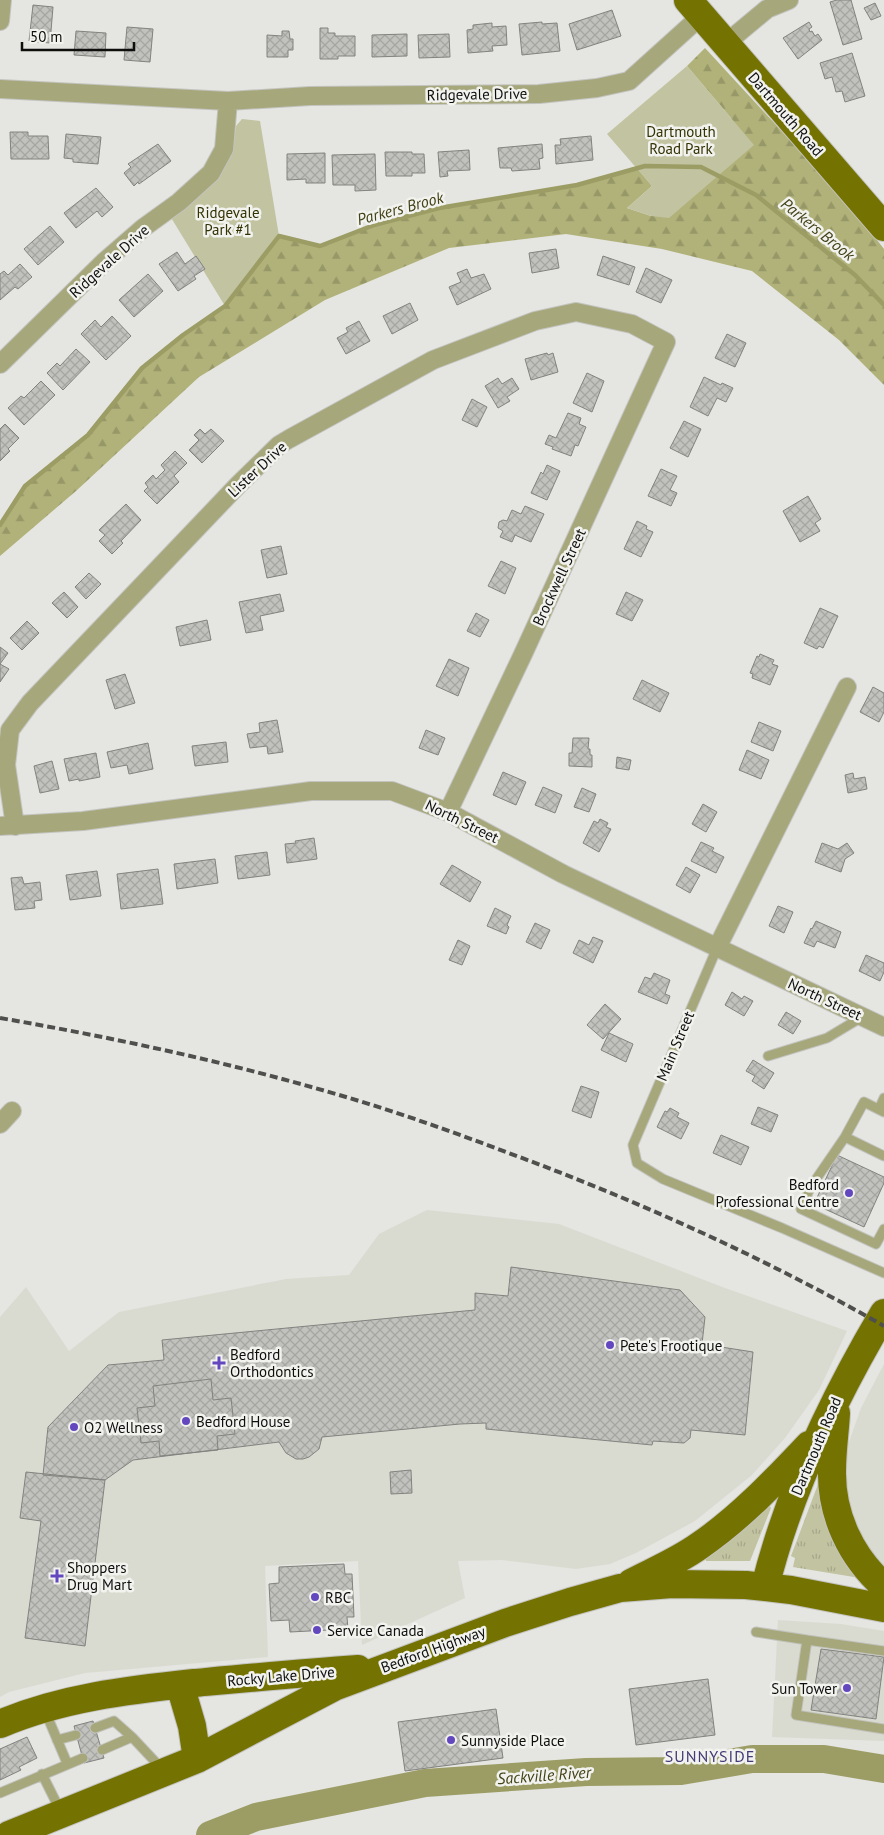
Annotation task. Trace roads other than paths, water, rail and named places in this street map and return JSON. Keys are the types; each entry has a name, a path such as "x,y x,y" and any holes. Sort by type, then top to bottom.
{"main road":[{"name":"Dartmouth Road","path":"695,8 884,228"},
{"name":"Dartmouth Road","path":"765,1587 772,1558 784,1523 819,1434 884,1313"},
{"path":"838,1396 832,1472 838,1517 848,1541 859,1559 884,1586"},
{"path":"620,1588 689,1552 715,1534 748,1506 819,1434"},
{"name":"Bedford Highway","path":"9,1835 197,1760 334,1687 505,1623 620,1588 672,1584 765,1587 884,1608"},
{"name":"Rocky Lake Drive","path":"0,1724 44,1707 82,1698 140,1689 272,1675 382,1668"},
{"path":"180,1684 192,1726 197,1760"}],"street":[{"path":"0,21 2,0"},
{"path":"725,44 766,5 789,0"},
{"name":"Ridgevale Drive","path":"0,89 228,101 310,96 539,94 597,88 629,81 695,8"},
{"name":"Ridgevale Drive","path":"0,364 106,261 143,228 179,202 211,173 224,148 228,101"},
{"name":"Lister Drive","path":"7,826 6,765 10,730 30,703 238,485 279,445 433,360 535,321 576,312 632,324 666,342"},
{"name":"Brockwell Street","path":"448,812 524,652 666,342"},
{"name":"Main Street","path":"717,948 847,687"},
{"name":"North Street","path":"7,826 83,821 311,791 392,791 448,812 563,874 884,1028"}],"lane":[{"name":"Main Street","path":"717,948 633,1145 637,1163 663,1179 884,1273"},
{"path":"768,1056 827,1038 862,1017"},
{"path":"884,1098 882,1111 864,1102 845,1137 810,1188 801,1209 876,1244 884,1229"},
{"path":"845,1137 884,1156"},
{"path":"756,1632 884,1652"},
{"path":"806,1640 796,1715 884,1729"},
{"path":"44,1707 67,1763"},
{"path":"95,1728 114,1721 166,1772"},
{"path":"57,1740 76,1735"},
{"path":"102,1750 132,1737"},
{"path":"0,1793 82,1758"},
{"path":"42,1774 63,1815"}],"waterway":[{"name":"Parkers Brook","path":"0,525 25,486 88,435 142,368 183,335 225,306 279,236 320,246 374,225 439,208 577,185 645,166 701,167 756,195 855,275 884,305"},
{"name":"Sackville River","path":"210,1835 256,1817 425,1783 586,1772 681,1771 752,1759 824,1759 884,1769"}],"railway":[{"path":"0,1018 87,1034 217,1062 346,1097 426,1123 555,1170 651,1210 746,1253 884,1326"}],"place":[{"name":"Bedford Professional Centre","path":"849,1193"},
{"name":"Pete's Frootique","path":"610,1345"},
{"name":"Bedford Orthodontics","path":"219,1363"},
{"name":"Bedford House","path":"186,1421"},
{"name":"O2 Wellness","path":"74,1427"},
{"name":"Shoppers Drug Mart","path":"57,1576"},
{"name":"RBC","path":"315,1597"},
{"name":"Service Canada","path":"317,1630"},
{"name":"Sun Tower","path":"847,1688"},
{"name":"Sunnyside Place","path":"451,1740"}],"district":[{"name":"SUNNYSIDE","path":"710,1756"}],"park label":[{"name":"Dartmouth Road Park","path":"681,140"},
{"name":"Ridgevale Park #1","path":"228,220"}]}
